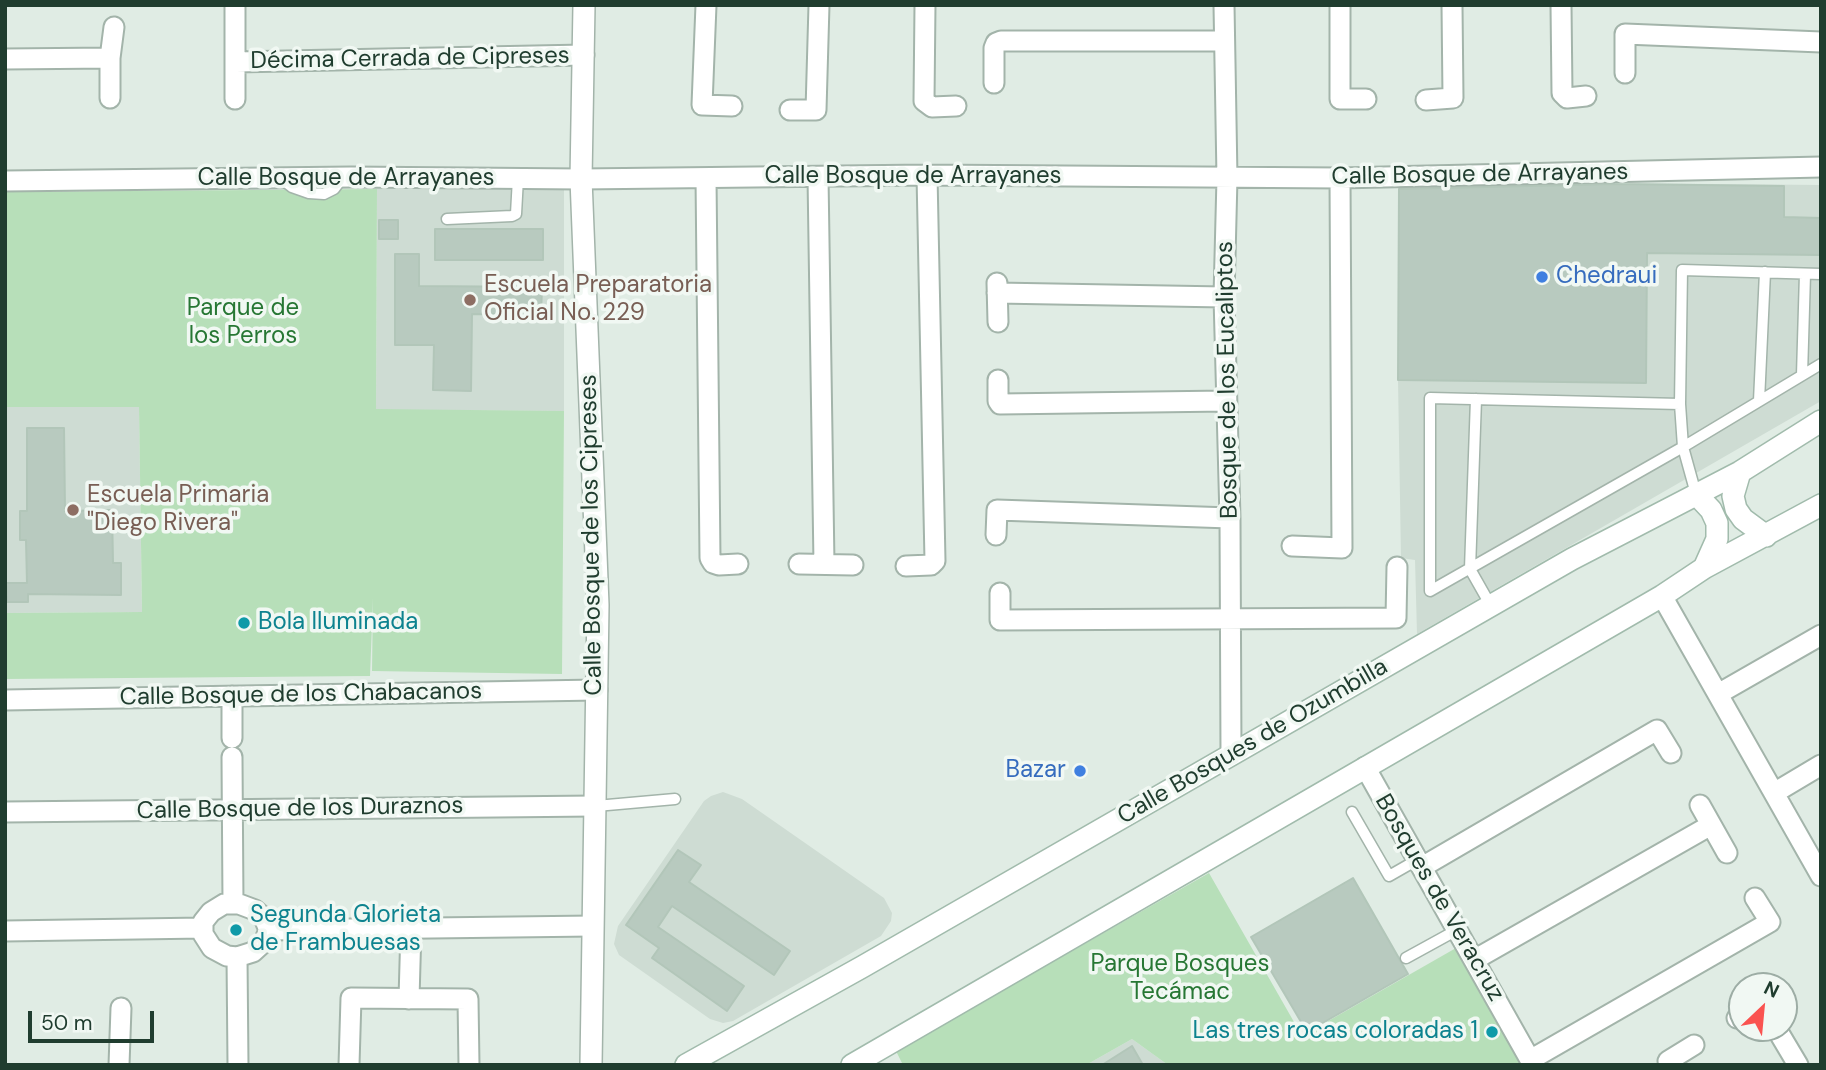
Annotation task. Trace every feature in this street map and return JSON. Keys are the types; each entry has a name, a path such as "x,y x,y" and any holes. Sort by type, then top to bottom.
{"main road":[{"name":"Calle Bosque de los Cipreses","path":"584,5 581,179 598,605 591,1065"},
{"name":"Calle Bosques de Ozumbilla","path":"686,1065 862,967 1572,559 1740,472 1821,421"},
{"path":"1740,472 1733,496 1736,509 1743,519 1766,536"},
{"path":"1696,495 1711,510 1717,523 1717,539 1704,568"},
{"path":"862,1062 1662,596 1704,568 1821,505"}],"street":[{"path":"706,5 702,105 732,106"},
{"path":"790,110 816,110 819,5"},
{"path":"925,5 924,101 932,107 956,106"},
{"name":"Bosque de los Eucaliptos","path":"1224,5 1227,178 1224,297 1230,518 1231,755"},
{"path":"1340,5 1340,99 1366,99"},
{"path":"1426,100 1453,98 1452,5"},
{"path":"1561,5 1562,93 1567,98 1586,96"},
{"name":"Décima Cerrada de Cipreses","path":"235,7 235,99"},
{"path":"110,98 110,58 114,27"},
{"path":"1625,73 1625,34 1821,42"},
{"path":"993,83 994,48 996,43 1001,41 1224,41"},
{"name":"Décima Cerrada de Cipreses","path":"236,62 584,55"},
{"path":"5,59 110,58"},
{"name":"Calle Bosque de Arrayanes","path":"7,180 343,177 581,179 927,175 1340,178 1821,167"},
{"path":"906,566 931,565 935,561 927,175"},
{"path":"818,177 824,564"},
{"path":"706,178 710,558 713,563 719,565 738,564"},
{"path":"1292,546 1342,548 1340,178"},
{"path":"998,322 997,288 1224,297"},
{"path":"998,380 1000,404 1226,401"},
{"path":"996,535 997,510 1230,518"},
{"path":"799,564 853,565"},
{"path":"1000,593 1000,620 1396,618 1397,567"},
{"path":"1662,596 1821,876"},
{"path":"1718,694 1821,635"},
{"name":"Calle Bosque de los Chabacanos","path":"5,700 597,691"},
{"path":"232,696 233,904"},
{"path":"1419,864 1657,730 1671,753"},
{"path":"1774,793 1821,765"},
{"name":"Bosques de Veracruz","path":"1365,767 1532,1062"},
{"path":"1700,805 1727,853"},
{"name":"Calle Bosque de los Duraznos","path":"5,812 595,806"},
{"path":"1474,960 1712,825"},
{"path":"1532,1062 1770,922 1755,898"},
{"path":"225,904 239,904 255,910 264,918 270,930 264,942 253,953 237,957 227,956 212,948 203,934 203,922 211,912 225,904"},
{"path":"270,930 593,926"},
{"path":"5,931 203,928"},
{"path":"409,999 411,928"},
{"path":"237,957 238,1065"},
{"path":"349,1065 351,998 468,999 469,1065"},
{"path":"119,1065 121,1008"},
{"path":"1784,1042 1798,1065"},
{"path":"1670,1065 1668,1060 1694,1045"}],"lane":[{"path":"447,219 516,214 518,178"},
{"path":"1696,495 1683,447 1680,404 1682,270 1821,274"},
{"path":"1759,401 1765,272"},
{"path":"1801,376 1805,274"},
{"path":"1680,404 1430,398 1430,591 1683,447 1821,364"},
{"path":"1476,399 1470,569 1491,606"},
{"path":"595,806 675,799"},
{"path":"1352,812 1389,876 1419,864"},
{"path":"1406,958 1457,930"}],"shaded area":[{"path":"1399,181 1821,185 1821,401 1417,634 1415,560 1401,558"},
{"name":"Escuela Preparatoria Oficial No. 229","path":"377,189 564,190 564,411 376,410"},
{"name":"Escuela Primaria \"Diego Rivera\"","path":"5,407 139,407 142,612 5,613"},
{"path":"723,792 742,799 884,898 892,913 891,921 881,936 733,1021 723,1023 710,1019 619,955 614,944 618,926 704,801"},
{"path":"1132,1039 1168,1065 1086,1065"}],"green space":[{"name":"Parque de los Perros","path":"377,189 376,409 564,411 562,674 372,671 373,598 370,676 5,679 5,613 142,612 139,407 5,407 5,192"},
{"name":"Parque Bosques Tecámac","path":"1209,873 1302,1036 1456,948 1524,1065 1168,1065 1132,1039 1086,1065 903,1065 896,1051"}],"building":[{"path":"1614,184 1784,186 1784,217 1821,218 1821,255 1647,253 1646,383 1398,380 1399,189"},
{"path":"379,220 398,220 398,239 379,239"},
{"path":"435,229 543,229 543,260 435,260"},
{"path":"395,254 419,254 419,286 542,287 541,315 472,314 471,391 433,390 434,345 395,345"},
{"path":"27,428 64,428 65,511 112,510 113,563 121,563 121,595 28,594 28,602 7,602 6,583 27,583 26,540 20,540 20,511 27,511"},
{"path":"678,850 701,865 689,882 790,951 774,975 672,906 658,927 744,986 727,1011 652,958 659,948 626,925"},
{"path":"1353,878 1408,974 1307,1032 1251,937"},
{"path":"1132,1046 1143,1065 1102,1065"}],"place":[{"name":"Chedraui","path":"1542,277"},
{"name":"Escuela Preparatoria Oficial No. 229","path":"470,300"},
{"name":"Escuela Primaria \"Diego Rivera\"","path":"73,510"},
{"name":"Bola Iluminada","path":"244,623"},
{"name":"Bazar","path":"1080,771"},
{"name":"Segunda Glorieta de Frambuesas","path":"236,930"},
{"name":"Las tres rocas coloradas 1","path":"1492,1032"}]}
